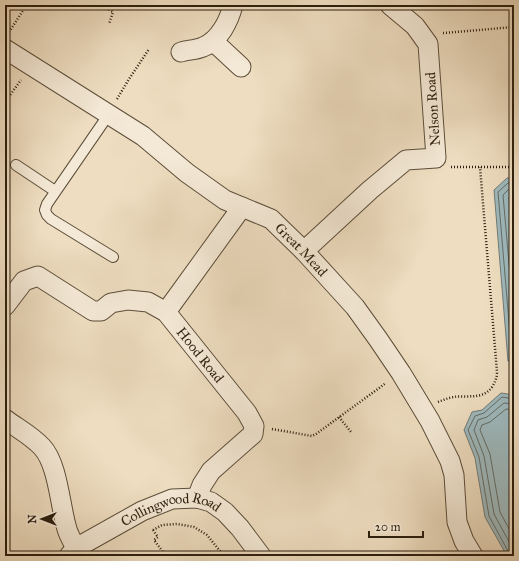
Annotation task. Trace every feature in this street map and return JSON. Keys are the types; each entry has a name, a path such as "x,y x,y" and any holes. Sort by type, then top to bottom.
{"street":[{"path":"181,52 203,47 213,41 221,33 232,12 233,5"},
{"name":"Nelson Road","path":"304,251 370,190 406,160 436,158 428,44 415,26 390,5"},
{"path":"213,41 241,67"},
{"name":"Great Mead","path":"5,49 143,136 187,173 225,200 270,219 304,251 355,307 401,373 430,420 450,461 454,475 457,522 464,541 473,556"},
{"path":"5,306 24,281 38,276 93,311 101,311 110,304 128,300 148,302 166,312 242,207"},
{"name":"Hood Road","path":"166,312 247,414 254,426"},
{"path":"5,419 42,447 49,457 54,469 73,552"},
{"path":"197,498 202,485 211,471 253,434 254,426"},
{"name":"Collingwood Road","path":"73,552 142,510 172,499 197,498 211,502 225,512 240,528 261,556"}],"lane":[{"path":"109,114 46,204 45,210 51,219 113,257"},
{"path":"16,165 55,191"}],"path":[{"path":"16,21 24,9 30,5"},
{"path":"101,5 113,12 109,24"},
{"path":"422,35 514,27"},
{"path":"121,92 149,49"},
{"path":"5,102 31,65"},
{"path":"436,158 447,167 514,167"},
{"path":"437,403 447,398 478,396 485,394 490,390 497,378 480,167"},
{"path":"254,426 312,436 401,373"},
{"path":"339,417 351,432"},
{"path":"142,510 158,537 154,540 166,556"},
{"path":"153,530 162,525 177,524 194,527 207,535 224,556"}],"water":[{"path":"507,178 514,178 514,365 508,361 494,190"},
{"path":"501,393 514,395 514,556 507,556 485,517 475,458 464,430 472,412 482,410"}]}
